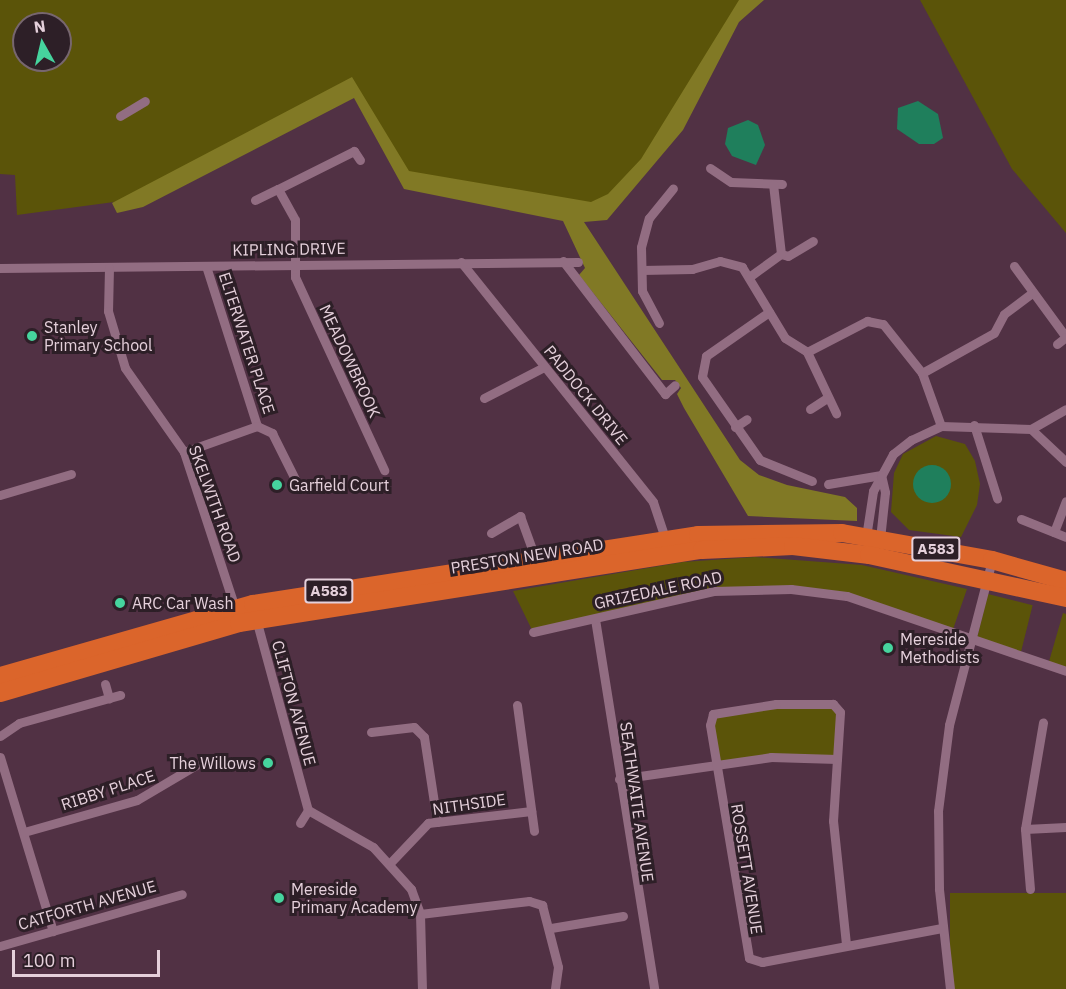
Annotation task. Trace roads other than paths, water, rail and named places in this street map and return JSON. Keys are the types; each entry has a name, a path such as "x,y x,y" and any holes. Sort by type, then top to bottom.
{"highway":[{"name":"PRESTON NEW ROAD","path":"0,676 246,613 536,560 789,532 872,540 992,560 1066,581"},
{"path":"854,553 872,540 886,557"},
{"name":"PRESTON NEW ROAD","path":"0,693 246,613 667,547 793,546 886,557 1066,598"}],"street":[{"path":"120,116 145,101"},
{"path":"257,196 278,189 354,151 360,160"},
{"path":"710,168 731,182 778,184 781,254"},
{"name":"MEADOWBROOK","path":"278,189 295,220 295,277 384,470"},
{"path":"660,323 642,291 645,228 673,189"},
{"path":"781,254 788,256 813,241"},
{"path":"750,277 781,254"},
{"path":"563,261 665,394 675,385"},
{"path":"642,270 692,269 720,261 742,267 786,338 807,352 836,413"},
{"name":"PADDOCK DRIVE","path":"461,262 653,502 667,547"},
{"name":"KIPLING DRIVE","path":"0,268 578,262"},
{"name":"ELTERWATER PLACE","path":"206,266 257,426 272,433 299,487"},
{"path":"1014,266 1066,337 1057,344"},
{"name":"SKELWITH ROAD","path":"110,268 108,311 125,368 184,452 246,613"},
{"path":"922,374 994,333 1004,314 1033,292"},
{"path":"770,312 716,346 701,366 735,427 769,467 812,481"},
{"path":"807,352 875,321 891,328 922,374 941,426"},
{"path":"484,398 544,367"},
{"path":"810,409 827,398"},
{"path":"872,540 881,475 901,447 941,426 974,425 1031,429 1066,409"},
{"path":"735,427 747,419"},
{"path":"974,425 998,498"},
{"path":"184,452 257,426"},
{"path":"1031,429 1066,462"},
{"path":"0,495 70,474"},
{"path":"828,484 881,475"},
{"path":"872,540 885,492 881,475"},
{"path":"1054,532 1066,501"},
{"name":"PRESTON NEW ROAD","path":"490,533 520,516 536,560"},
{"path":"1021,519 1066,537"},
{"path":"950,989 942,928 938,811 949,725 968,640 992,560"},
{"name":"GRIZEDALE ROAD","path":"533,632 713,591 791,589 847,596 968,640 1066,671"},
{"name":"CLIFTON AVENUE","path":"246,613 308,810"},
{"name":"SEATHWAITE AVENUE","path":"595,619 654,989"},
{"path":"105,684 109,698"},
{"path":"0,736 19,723 120,695"},
{"path":"717,766 710,725 713,714 776,704 833,704 840,712 835,878 846,944"},
{"name":"NITHSIDE","path":"517,705 534,831"},
{"path":"1029,889 1025,829 1043,723"},
{"path":"371,732 414,727 424,737 437,822"},
{"path":"0,757 53,930"},
{"path":"619,779 771,758 837,759"},
{"name":"RIBBY PLACE","path":"24,832 136,800 196,765"},
{"name":"ROSSETT AVENUE","path":"717,766 749,958 762,962 846,944 942,928"},
{"path":"300,823 308,810 391,862 420,914 422,989"},
{"name":"NITHSIDE","path":"391,862 428,823 531,811"},
{"path":"1025,829 1066,827"},
{"name":"CATFORTH AVENUE","path":"0,946 182,894"},
{"path":"420,914 529,901 542,905 551,928 558,967 555,989"},
{"path":"551,928 623,916"}],"place":[{"name":"Stanley Primary School","path":"32,336"},
{"name":"Garfield Court","path":"277,485"},
{"name":"ARC Car Wash","path":"120,603"},
{"name":"Mereside Methodists","path":"888,648"},
{"name":"The Willows","path":"268,763"},
{"name":"Mereside Primary Academy","path":"279,898"}]}
